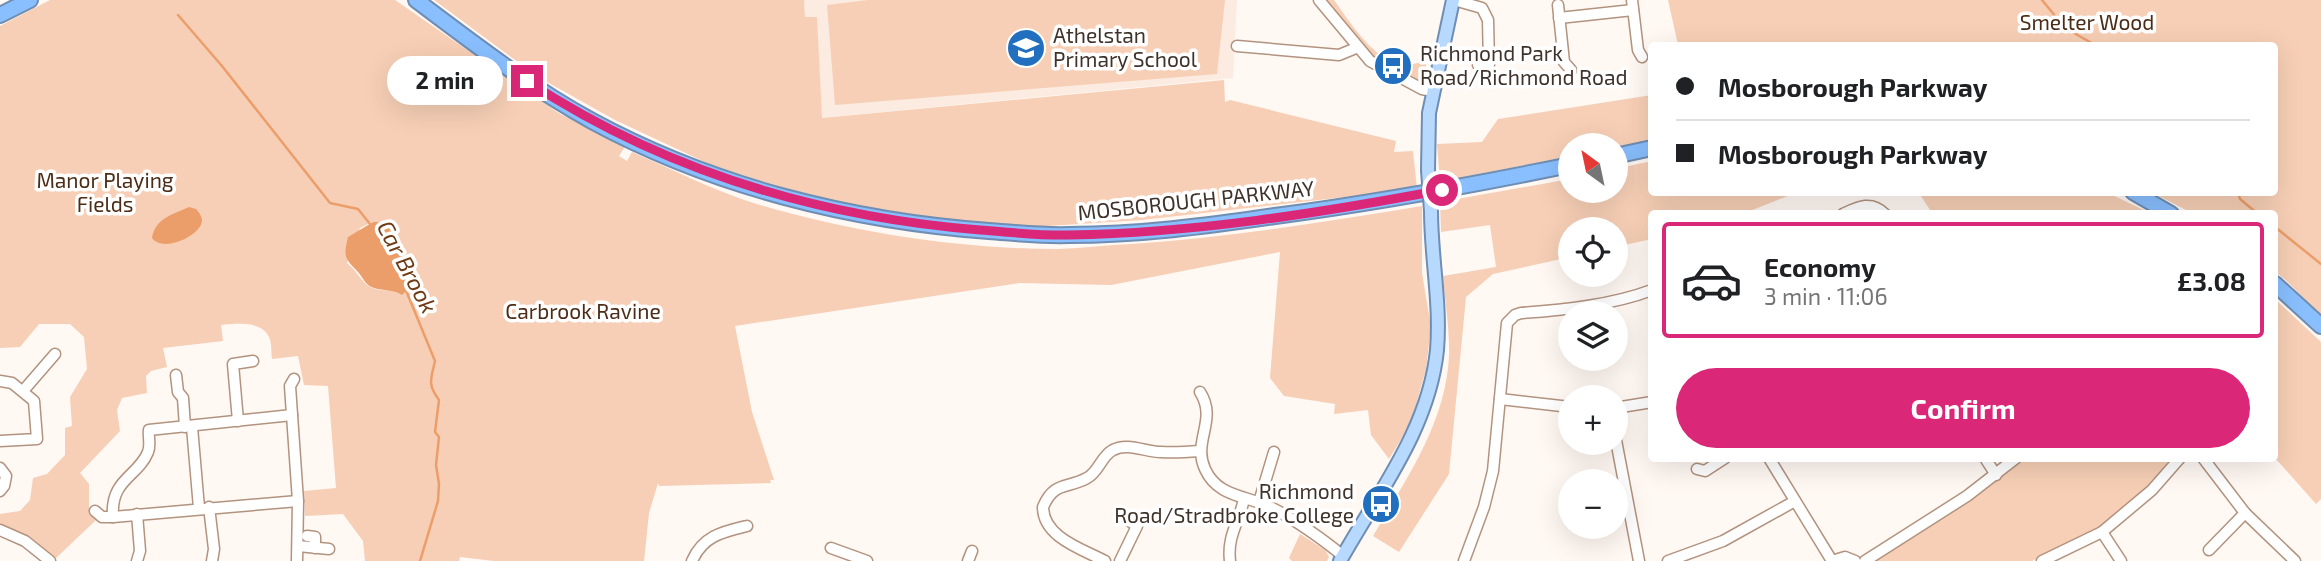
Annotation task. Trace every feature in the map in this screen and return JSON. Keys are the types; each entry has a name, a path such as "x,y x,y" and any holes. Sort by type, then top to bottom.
{"highway":[{"path":"0,15 30,0"},
{"name":"MOSBOROUGH PARKWAY","path":"416,0 489,56 547,94 593,121 645,146 716,175 778,195 847,213 933,227 1066,236 1208,225 1388,201 1558,167"},
{"path":"1628,153 1648,149"},
{"path":"2140,196 2164,210"},
{"path":"2278,287 2321,326"}],"main road":[{"path":"1342,559 1396,467 1420,418 1434,374 1437,321 1427,130 1453,0"}],"street":[{"path":"1319,0 1356,48 1370,61 1422,89 1433,91"},
{"path":"1453,0 1482,8 1486,13 1489,65 1478,65"},
{"path":"1558,5 1564,62 1571,70"},
{"path":"1559,18 1633,5 1638,50 1642,57"},
{"path":"1237,46 1339,55 1356,48"},
{"path":"1855,210 1869,205 1882,210"},
{"path":"1464,561 1484,507 1493,471 1506,329 1515,315 1593,304 1648,291"},
{"path":"23,391 55,354"},
{"path":"238,421 233,364 253,361"},
{"path":"176,375 214,549 212,561"},
{"path":"293,379 290,386 298,501 296,561"},
{"path":"0,381 7,381 23,391 35,404 37,439 0,441"},
{"path":"1200,392 1207,408 1208,420 1200,451 1205,471 1214,484 1223,492 1259,502 1283,514 1342,559"},
{"path":"1500,399 1558,406"},
{"path":"1628,406 1648,403"},
{"path":"113,517 113,502 118,489 149,450 149,429 292,415"},
{"path":"1105,561 1060,537 1049,528 1044,517 1044,507 1050,493 1062,485 1086,479 1096,470 1105,455 1122,446 1162,452 1200,451"},
{"path":"1259,502 1274,452"},
{"path":"1697,469 1705,471 1719,462"},
{"path":"1771,462 1832,561 1845,557 1855,561"},
{"path":"1988,462 1996,475"},
{"path":"1865,561 1996,475 2011,462"},
{"path":"2042,561 2102,532 2152,490 2176,462"},
{"path":"2206,462 2245,513 2295,561"},
{"path":"0,468 6,476 0,491"},
{"path":"1230,561 1231,533 1240,516 1244,499"},
{"path":"95,512 102,517 113,517 298,501"},
{"path":"1668,561 1723,541 1795,501"},
{"path":"2209,550 2245,513"},
{"path":"137,561 140,551 138,514"},
{"path":"1120,561 1136,526 1125,518"},
{"path":"1628,518 1639,561"},
{"path":"692,561 698,548 714,535 747,526"},
{"path":"0,530 25,541 50,561"},
{"path":"2102,532 2121,561"},
{"path":"307,536 314,537 315,548"},
{"path":"298,546 329,549"},
{"path":"831,548 867,561"}],"shaded area":[{"name":"Athelstan Primary School","path":"804,0 1237,0 1233,78 821,118 817,17 805,17"},
{"path":"189,207 196,209 202,218 197,231 174,243 165,244 152,238 161,221"},
{"path":"373,222 385,222 400,245 409,288 402,295 369,285 346,257 348,237"}],"green space":[{"path":"50,0 395,0 560,114 626,145 619,156 627,161 632,152 727,194 796,215 870,231 945,242 1058,249 1132,244 1278,228 1422,206 1422,273 1431,327 1426,369 1411,423 1389,459 1371,435 1368,410 1334,414 1335,404 1284,396 1270,378 1280,252 1111,285 1019,283 735,326 752,412 774,480 770,480 771,483 659,486 658,483 649,513 644,561 494,561 460,557 459,561 365,561 363,541 343,514 305,516 304,491 336,488 328,386 304,385 298,356 272,359 270,339 260,328 248,324 221,325 223,341 163,348 167,367 151,371 146,376 147,393 122,398 117,410 120,431 80,473 89,484 89,513 96,520 55,559 37,545 0,527 0,514 20,511 30,500 33,478 47,474 65,455 65,428 72,426 70,397 87,369 84,337 70,324 39,324 20,347 0,348 0,26","holes":["372,222 393,230 407,263 408,288 376,289 367,285 347,263 360,228"]},
{"path":"434,0 804,0 805,17 817,17 822,118 1224,80 1225,102 1230,100 1396,141 1394,152 1413,151 1417,189 1142,220 1032,227 942,221 853,207 782,188 709,164 615,120 538,77"},
{"name":"Athelstan Primary School","path":"868,0 1225,0 1217,74 835,105 827,5"},
{"path":"1326,0 1334,0 1361,37 1385,58 1399,64 1413,64 1427,58 1424,80 1420,83 1372,59"},
{"name":"Smelter Wood","path":"1668,0 2321,0 2321,317 2278,274 2278,210 2186,210 2159,196 2278,196 2278,42 1677,42"},
{"path":"1648,96 1648,141 1628,145 1628,133 1558,133 1558,158 1440,182 1437,144 1482,142 1498,119"},
{"path":"1648,162 1648,196 1788,196 1752,210 1648,210 1648,240 1628,244 1628,217 1558,217 1558,260 1493,274 1466,297 1449,474 1399,552 1373,536 1422,451 1440,406 1449,357 1443,276 1496,267 1490,225 1441,232 1440,202 1558,181 1558,203 1628,203 1628,166"},
{"path":"1921,196 2114,196 2144,210 1930,210"},
{"path":"2278,302 2321,342 2321,499 2316,504 2278,461"},
{"path":"2017,462 2168,462 2144,492 2101,528 2032,561 1875,561 1972,497"},
{"path":"1300,534 1325,550 1329,557 1327,561 1292,561 1289,558"}],"waterway":[{"path":"2042,0 2065,28 2090,42"},
{"name":"Car Brook","path":"178,15 222,66 330,203 358,209 370,224"},
{"path":"2239,196 2253,210"},
{"path":"2278,229 2321,264"},
{"name":"Car Brook","path":"405,288 435,361 431,385 439,400 435,432 439,437 436,465 438,501 420,561"}],"place":[{"name":"Athelstan Primary School","path":"1026,48"},
{"name":"Richmond Park Road/Richmond Road","path":"1393,66"},
{"name":"Richmond Road/Stradbroke College","path":"1381,504"}],"route":[{"path":"527,81 593,121 716,175 847,213 933,227 1066,236 1121,233 1220,224 1388,201 1442,190"}],"park label":[{"name":"Manor Playing Fields","path":"105,193"},
{"name":"Carbrook Ravine","path":"583,312"}]}
